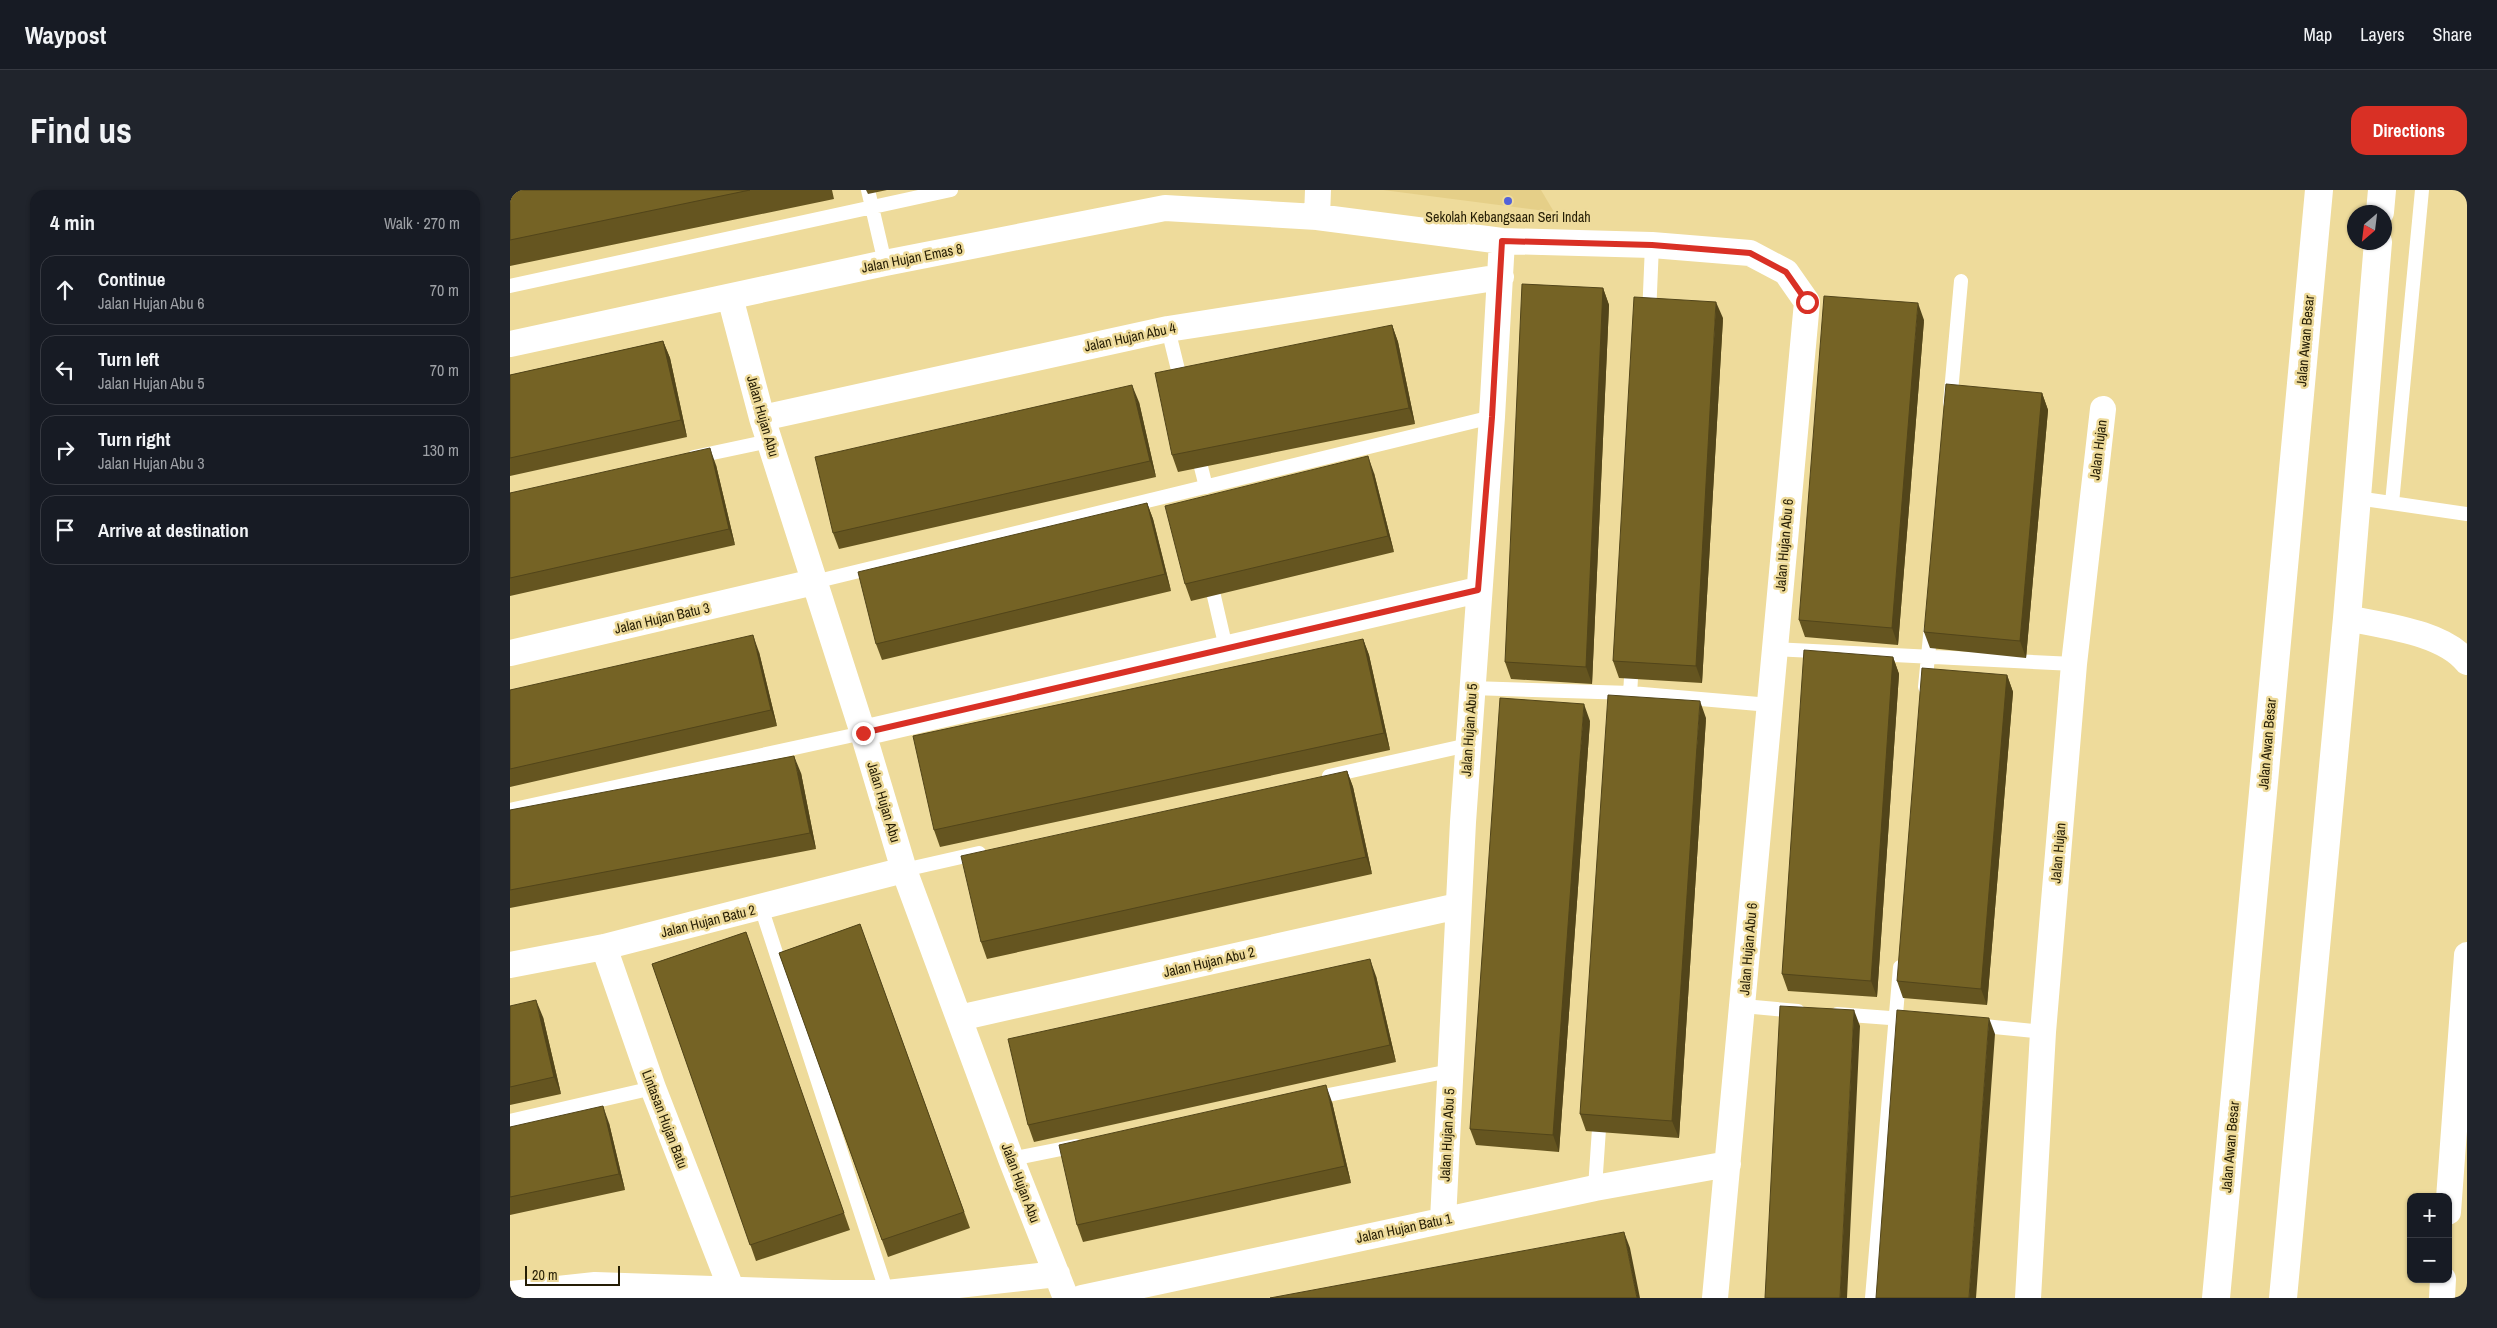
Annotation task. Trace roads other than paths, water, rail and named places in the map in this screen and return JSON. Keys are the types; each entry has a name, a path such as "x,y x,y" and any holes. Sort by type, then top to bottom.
{"main road":[{"name":"Jalan Awan Besar","path":"2216,1298 2319,190"},
{"path":"2381,205 2382,190"},
{"path":"2283,1298 2347,618 2377,250"}],"street":[{"path":"1318,190 1318,217"},
{"name":"Jalan Hujan Emas 8","path":"510,344 885,263 1165,208 1318,217"},
{"name":"Jalan Hujan Abu 6","path":"1318,217 1502,241 1652,245 1750,253 1786,272 1807,302 1715,1298"},
{"name":"Jalan Hujan Abu 5","path":"1443,1220 1458,906 1478,590 1492,417 1502,241"},
{"name":"Jalan Hujan Abu 4","path":"766,429 1168,329 1501,277"},
{"name":"Jalan Hujan Abu","path":"730,297 766,429 863,733 904,870 1011,1159 1066,1298"},
{"name":"Jalan Hujan","path":"2028,1298 2043,1032 2074,664 2103,409"},
{"name":"Jalan Hujan Batu 3","path":"510,653 814,582"},
{"path":"863,733 1478,590"},
{"path":"2347,618 2415,632 2459,653 2467,662"},
{"name":"Jalan Hujan Batu 2","path":"510,965 604,947 904,870"},
{"name":"Jalan Hujan Abu 2","path":"959,1018 1458,906"},
{"name":"Lintasan Hujan Batu","path":"604,947 652,1088 732,1288"},
{"path":"2449,1193 2467,955"},
{"name":"Jalan Hujan Batu 1","path":"1082,1298 1595,1188 1728,1164"},
{"path":"510,1294 595,1285 732,1288 832,1293 887,1292 1057,1274"},
{"path":"2442,1298 2443,1283"}],"lane":[{"path":"868,190 885,263"},
{"path":"510,286 951,190"},
{"path":"2392,503 2422,190"},
{"path":"1648,335 1652,245"},
{"path":"1949,419 1961,281"},
{"path":"1168,329 1186,403"},
{"path":"814,582 1190,496 1206,487 1492,417"},
{"path":"683,460 766,429"},
{"path":"1195,441 1206,487"},
{"path":"2357,498 2467,514"},
{"path":"1207,565 1226,648"},
{"path":"1924,705 1931,617"},
{"path":"1629,723 1633,644"},
{"path":"1774,650 2074,664"},
{"path":"1472,688 1631,693 1770,705"},
{"path":"510,810 863,733"},
{"path":"1312,780 1468,746"},
{"path":"904,870 991,851"},
{"path":"761,907 887,1292"},
{"path":"1872,1298 1902,950"},
{"path":"1743,1006 1915,1020"},
{"path":"1964,1025 2043,1032"},
{"path":"1304,1100 1450,1071"},
{"path":"510,1121 652,1088"},
{"path":"1595,1188 1601,1099"},
{"path":"1011,1159 1089,1144"}],"place":[{"name":"Sekolah Kebangsaan Seri Indah","path":"1508,201"}]}
